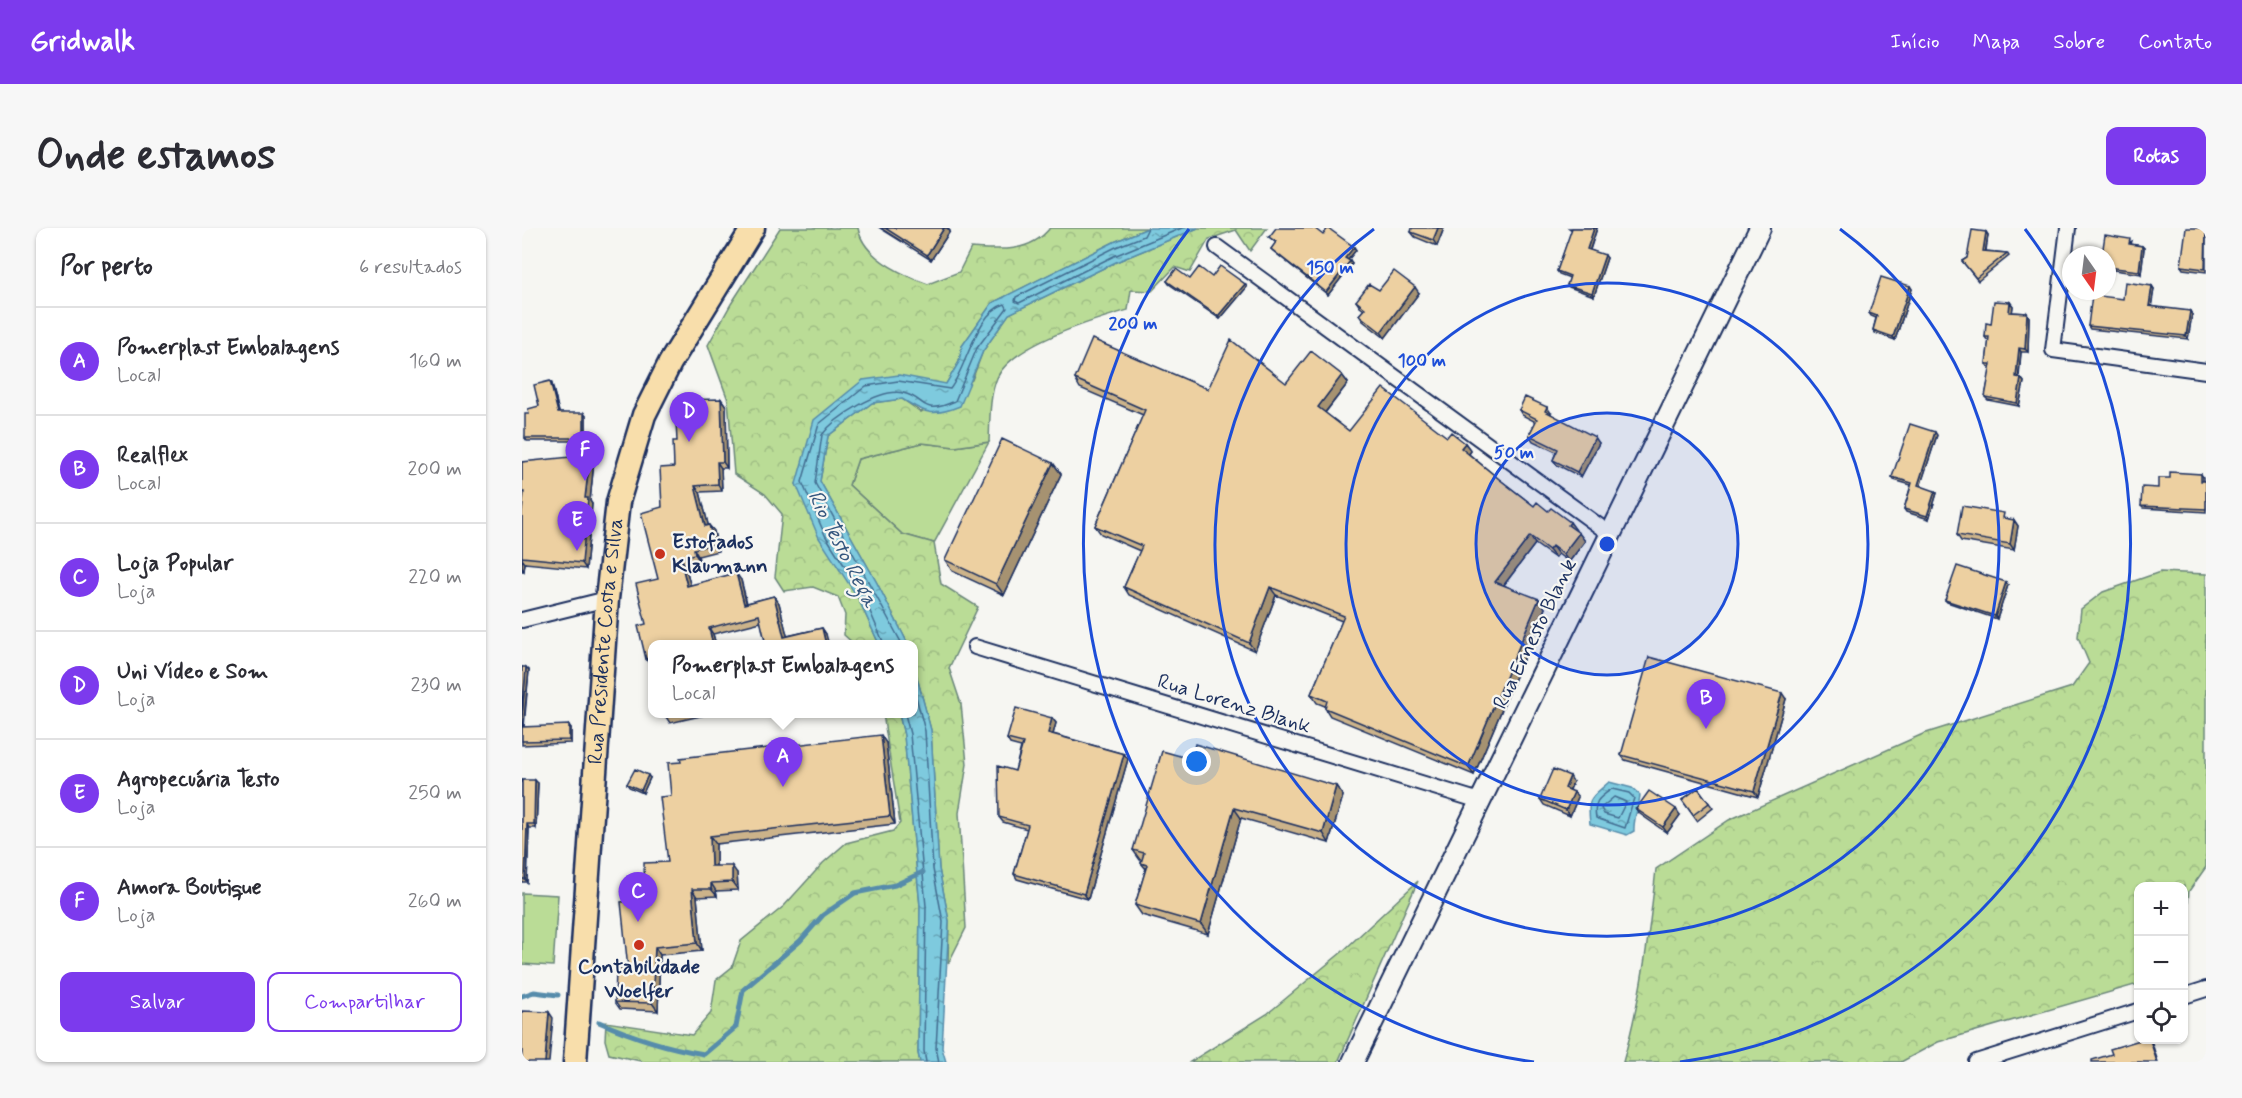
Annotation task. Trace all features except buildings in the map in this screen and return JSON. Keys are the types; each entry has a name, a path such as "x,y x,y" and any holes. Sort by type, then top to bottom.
{"main road":[{"name":"Rua Presidente Costa e Silva","path":"575,1062 607,599 618,502 644,415 670,363 742,239 753,228"}],"street":[{"name":"Rua Ernesto Blank","path":"1353,1062 1760,228"},
{"path":"2068,228 2053,350 2206,371"},
{"path":"1217,247 1610,534"},
{"path":"522,620 607,599"},
{"name":"Rua Lorenz Blank","path":"975,647 1480,801"},
{"path":"2188,995 2206,989"},
{"path":"1976,1062 2134,1013"}],"green space":[{"path":"780,228 858,228 868,248 886,264 907,276 928,284 959,272 971,248 1003,249 1024,246 1042,236 1050,228 1148,228 1114,242 992,303 962,346 959,362 946,384 863,380 796,484 858,598 877,640 850,640 844,635 845,615 838,597 813,587 784,591 775,577 782,514 765,494 734,474 728,400 708,345 731,304"},
{"path":"1198,228 1267,228 1250,251 1236,230 1209,239 1190,272 1175,267 1152,291 1131,290 1128,310 1055,335 1019,354 1006,366 994,385 990,409 989,442 955,447 922,443 858,459 849,485 902,534 934,543 941,584 978,607 949,668 961,704 967,764 959,813 966,928 948,964 949,921 939,869 931,730 918,681 918,640 906,640 820,481 828,436 872,403 902,399 921,412 972,380 983,351 1009,314 1116,262"},
{"path":"989,442 934,543 902,534 849,485 858,459 922,443 955,447"},
{"path":"2160,572 2206,574 2206,867 2189,891 2188,901 2188,882 2134,882 2134,985 1938,1042 1901,1062 1623,1062 1644,967 1656,869 1729,820 1923,734 2072,687 2089,663 2078,637 2081,609 2103,592"},
{"path":"884,718 900,718 904,735 920,906 918,1053 920,1062 645,1062 609,1054 605,1040 606,1022 692,1035 711,1013 716,980 732,967 741,941 784,906 823,863 846,843 893,831 900,823"},
{"path":"1418,881 1338,1062 1190,1062 1267,1014 1342,952"},
{"path":"522,893 558,895 553,966 522,964"}],"water":[{"name":"Rio Testo Rega","path":"1148,228 1198,228 1116,262 1009,314 983,351 960,406 936,413 924,411 902,399 872,403 828,436 820,481 906,640 877,640 858,598 819,538 796,484 814,420 863,380 899,375 946,384 959,362 962,346 992,303 1114,242"},
{"path":"918,681 931,730 939,869 949,921 942,1048 946,1062 920,1062 918,1053 920,906 904,735 900,718 918,718"},
{"path":"1609,782 1632,788 1640,795 1634,831 1627,835 1590,824 1591,799"}],"waterway":[{"path":"599,1022 650,1041 704,1054 736,1027 743,990 800,941 823,915 855,893 895,885 923,872"},
{"path":"522,996 534,992 558,995"}],"place":[{"name":"Uni Vídeo e Som","path":"689,442"},
{"name":"Amora Boutique","path":"585,481"},
{"name":"Agropecuária Testo","path":"577,551"},
{"name":"Estofados Klaumann","path":"660,554"},
{"name":"Realflex","path":"1706,729"},
{"name":"Pomerplast Embalagens","path":"783,787"},
{"name":"Loja Popular","path":"638,922"},
{"name":"Contabilidade Woelfer","path":"639,945"}]}
